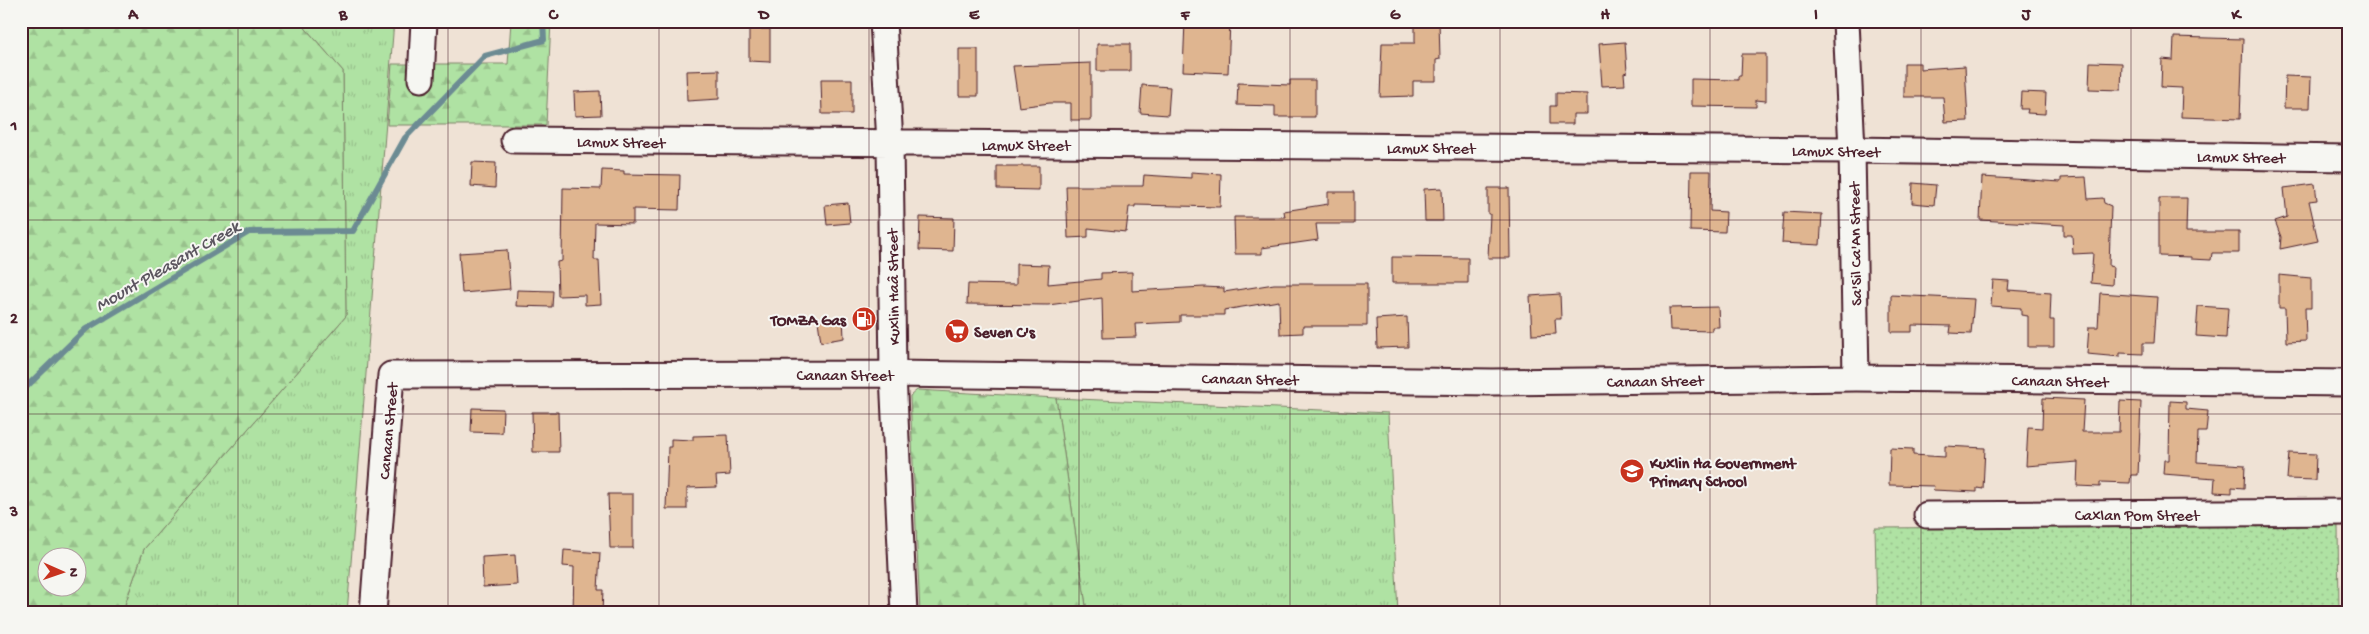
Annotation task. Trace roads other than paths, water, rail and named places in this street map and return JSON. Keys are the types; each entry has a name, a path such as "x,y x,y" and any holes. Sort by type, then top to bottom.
{"street":[{"path":"421,79 424,21"},
{"name":"Kuxlin Haâ Street","path":"883,21 890,143 893,374 904,613"},
{"name":"Sa'Sil Ca'An Street","path":"1846,21 1852,150 1856,378"},
{"name":"Lamux Street","path":"514,140 1852,150 2348,158"},
{"name":"Canaan Street","path":"373,613 391,376 893,374 1492,382 1856,378 2348,382"},
{"name":"Caxlan Pom Street","path":"1927,515 2348,512"}],"waterway":[{"name":"Mount Pleasant Creek","path":"21,392 86,329 249,232 353,231 405,138 485,56 544,40 543,21"}],"place":[{"name":"TOMZA Gas","path":"864,319"},
{"name":"Seven C's","path":"957,331"},
{"name":"Kuxlin Ha Government Primary School","path":"1632,471"}]}
